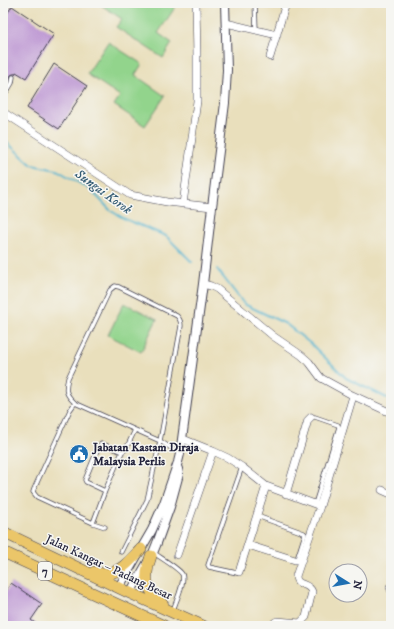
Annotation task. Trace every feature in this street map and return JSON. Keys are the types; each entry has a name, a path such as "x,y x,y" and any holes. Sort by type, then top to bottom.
{"highway":[{"name":"Jalan Kangar – Padang Besar","path":"3,532 86,571 123,592 203,626"},
{"path":"3,539 18,538"},
{"path":"86,571 106,574 114,572 125,565 141,549"},
{"name":"7","path":"4,553 164,626"},
{"path":"152,554 146,576 148,587 153,595 170,611"},
{"path":"99,597 108,597 123,592 124,604 130,611"}],"street":[{"path":"183,204 197,101 196,3"},
{"path":"123,592 141,549 152,530 158,515 179,458 183,439 190,373 193,361 203,284 225,103 227,70 225,3"},
{"path":"270,57 286,3"},
{"path":"226,23 277,35"},
{"path":"3,112 130,195 167,202 212,207"},
{"path":"203,284 217,289 273,336 301,355 309,362 321,378 353,396 391,413"},
{"path":"274,626 275,622 277,621 300,623 306,617 312,592 309,587 297,582 296,576 317,505 353,396"},
{"path":"286,494 308,420 311,417"},
{"path":"183,439 213,450 228,458 266,486 317,505"},
{"path":"177,555 213,450"},
{"path":"123,592 152,554 175,491 179,474 179,458"},
{"path":"239,572 266,486"},
{"path":"382,490 391,494"},
{"path":"248,545 296,560"}],"lane":[{"path":"255,3 256,30"},
{"path":"3,98 12,83 13,78"},
{"path":"121,552 146,500 160,441 181,322 177,316 115,286 110,290 68,378 66,388 69,398 75,403 160,441 179,458"},
{"path":"75,403 70,410 33,492 37,497 104,527"},
{"path":"311,417 338,424 339,427 317,505"},
{"path":"93,523 105,490 122,452 126,449 135,430"},
{"path":"105,490 86,482 85,480 99,446 103,444 122,452"},
{"path":"239,572 237,573 208,566 242,467"},
{"path":"257,516 304,532 305,534 298,558 296,560"},
{"path":"152,554 169,563 182,574 183,579 170,611"}],"green space":[{"path":"98,3 178,3 158,33 172,43 163,58 116,27 122,19"},
{"path":"108,42 142,64 135,75 165,96 145,126 114,105 120,96 87,74"},
{"path":"124,303 157,319 141,352 108,335"}],"building":[{"path":"12,6 54,34 26,78 16,72 15,74 11,75 9,79 3,75 3,20"},
{"path":"54,64 87,86 59,129 27,108"},
{"path":"11,583 42,604 31,620 39,626 3,626 3,596"}],"waterway":[{"name":"Sungai Korok","path":"3,139 32,165 57,170 91,190 111,211 125,219 166,236 192,262"},
{"name":"Sungai Korok","path":"217,269 244,304 286,324 311,344 346,378 391,400"}],"place":[{"name":"Jabatan Kastam Diraja Malaysia Perlis","path":"79,454"}]}
